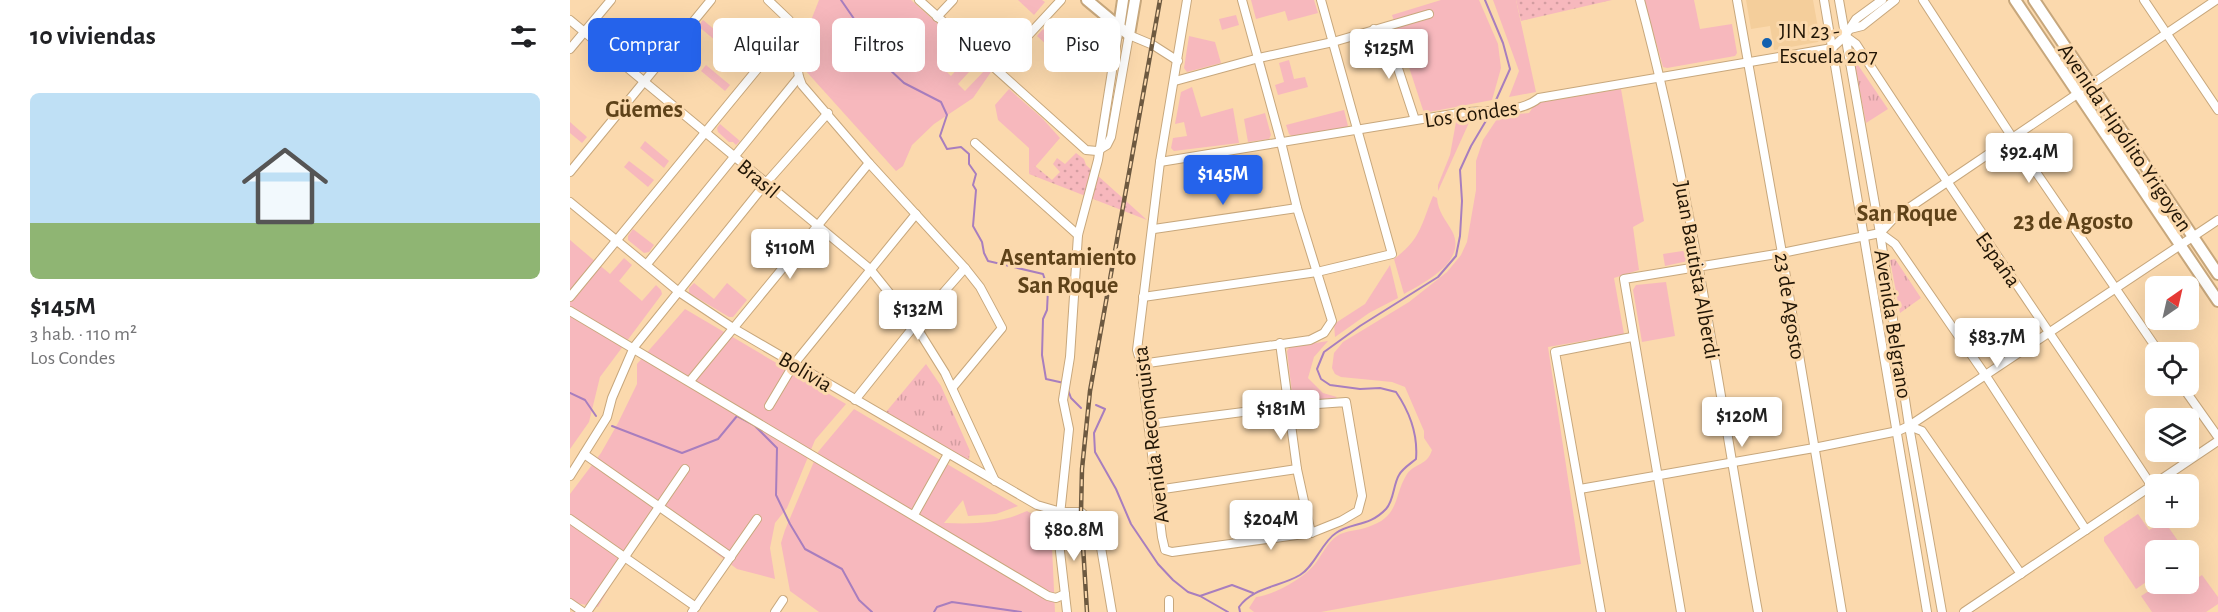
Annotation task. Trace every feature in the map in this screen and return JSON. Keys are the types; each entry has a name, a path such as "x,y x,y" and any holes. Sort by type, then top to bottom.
{"street":[{"path":"570,50 611,0"},
{"path":"570,172 711,0"},
{"path":"768,0 787,18"},
{"path":"920,0 937,17 953,0"},
{"path":"1032,31 1061,0"},
{"path":"1086,0 1108,18"},
{"path":"1120,22 1124,0"},
{"path":"1000,72 1086,150 1098,152 1107,145 1111,137 1135,0"},
{"name":"Avenida Reconquista","path":"1187,0 1160,162 1154,229 1147,263 1137,350 1141,364 1165,550 1172,552 1311,533"},
{"path":"1141,364 1310,340 1324,333 1332,321 1297,208 1242,0"},
{"path":"1143,297 1317,272 1392,254 1321,0"},
{"name":"Juan Bautista Alberdi","path":"1640,0 1661,76 1699,266 1758,612"},
{"name":"23 de Agosto","path":"1737,0 1842,612"},
{"name":"Avenida Belgrano","path":"1824,0 1927,612"},
{"name":"Avenida Belgrano","path":"1839,0 1847,32 1909,426 1942,612"},
{"path":"1832,48 1856,19 1882,0"},
{"path":"1847,32 1862,26 1895,0"},
{"path":"1923,0 2012,137 2152,342"},
{"name":"Avenida Hipólito Yrigoyen","path":"2015,0 2218,301"},
{"name":"Avenida Hipólito Yrigoyen","path":"2034,0 2218,274"},
{"path":"2144,0 2218,110"},
{"path":"1680,612 1624,279 1782,253 1880,233 1894,218 2216,0"},
{"path":"1175,81 1259,58 1333,42 1429,14"},
{"name":"Brasil","path":"570,20 870,269 915,325 953,387 995,481"},
{"path":"1120,28 1129,35 1153,45 1178,62"},
{"path":"1374,29 1385,36 1392,47 1415,120"},
{"name":"España","path":"1847,32 1946,183 2050,332 2145,476"},
{"name":"Los Condes","path":"1160,162 1464,112 1521,108 1539,98 1832,48"},
{"path":"570,297 755,72"},
{"path":"798,72 802,85 965,268 980,288 1002,328 953,387"},
{"path":"1067,612 1058,534 1069,429 1064,400 1070,357 1078,235 1091,189 1111,72"},
{"path":"647,264 799,77"},
{"path":"570,476 607,417 612,398 634,348 766,183 828,113"},
{"path":"975,143 1078,235"},
{"path":"690,381 870,163"},
{"name":"Bolivia","path":"570,202 679,292 733,328 1037,505 1060,512 1081,512 1094,523 1098,530 1112,612"},
{"path":"1154,229 1297,208"},
{"path":"770,406 794,364 916,214"},
{"path":"1580,489 1898,431 1986,376 2218,220"},
{"path":"1880,233 1894,244 1986,376 2086,530"},
{"path":"855,400 915,325 965,268"},
{"path":"570,311 1048,596 1056,598 1065,594"},
{"path":"1600,612 1555,352 1632,336"},
{"path":"1149,424 1290,405 1346,402 1362,496 1358,511 1341,521 1311,533 1297,469 1290,405 1280,343"},
{"path":"2167,474 2218,439 2189,396"},
{"path":"1909,426 1923,431 2021,574"},
{"path":"584,454 730,557"},
{"path":"915,513 948,454"},
{"path":"588,612 685,469"},
{"path":"1157,490 1297,469"},
{"path":"1964,612 2145,489"},
{"path":"570,519 694,609 757,519"},
{"path":"775,612 783,600"},
{"path":"1169,600 1169,612"},
{"path":"570,603 583,612"}],"shaded area":[{"path":"1746,0 1813,0 1820,39 1818,42 1774,50 1770,26 1751,29"}],"green space":[{"path":"819,0 911,0 937,23 937,72 947,72 951,76 955,72 969,72 958,84 965,91 983,72 991,72 973,98 934,124 912,145 903,166 896,171 807,72 820,72 820,18 812,18"},
{"path":"1018,0 1042,0 1045,2 1034,15"},
{"path":"1251,0 1314,0 1318,13 1288,21 1285,11 1256,19"},
{"path":"1441,0 1479,0 1498,44 1501,68 1492,100 1424,113 1392,15"},
{"path":"1493,0 1516,0 1536,92 1509,97 1519,71"},
{"path":"1516,0 1612,0 1521,21"},
{"path":"1644,0 1694,0 1700,29 1732,24 1737,53 1735,56 1663,67"},
{"path":"1236,15 1239,25 1222,30 1219,19"},
{"path":"703,20 713,28 713,38 701,28"},
{"path":"1044,30 1044,42 1037,36"},
{"path":"1189,36 1215,42 1221,63 1187,72 1184,68"},
{"path":"1289,60 1294,79 1305,77 1308,87 1278,95 1275,85 1284,82 1279,63"},
{"path":"706,65 730,85 725,91 701,71"},
{"path":"1858,65 1888,109 1866,123 1855,66"},
{"path":"1192,87 1201,117 1233,108 1239,143 1174,151 1171,148 1173,138 1187,136 1184,122 1175,124 1181,92"},
{"path":"1009,89 1042,118 1060,138 1029,174 1029,148 998,120 995,105"},
{"path":"1621,89 1644,221 1633,227 1639,270 1614,278 1624,334 1548,347 1581,564 1321,612 1254,612 1249,608 1256,597 1279,590 1296,581 1310,570 1337,536 1368,527 1386,517 1395,505 1407,474 1430,455 1432,450 1424,438 1424,431 1405,387 1392,382 1341,377 1335,374 1332,368 1334,353 1343,342 1409,302 1447,272 1461,255 1467,242 1476,190 1476,161 1483,140 1499,116 1529,113 1535,104 1542,102"},
{"path":"1344,110 1348,126 1346,129 1292,136 1289,134 1286,125"},
{"path":"1265,113 1271,135 1269,139 1248,142 1244,119"},
{"path":"1463,116 1472,116 1438,191 1438,185 1450,155 1456,122"},
{"path":"570,122 587,137 582,143 570,133"},
{"path":"720,124 740,141 736,145 718,132 717,128"},
{"path":"645,141 669,161 664,168 640,148"},
{"path":"1076,153 1084,159 1086,165 1147,220 1029,174 1035,166 1052,180 1060,172 1053,164 1057,158 1065,164"},
{"path":"629,161 654,180 648,187 624,167"},
{"path":"1433,196 1437,198 1441,212 1452,231 1455,242 1454,252 1449,261 1433,277 1404,294 1394,259 1415,238"},
{"path":"633,229 654,245 649,252 644,253 628,240"},
{"path":"570,240 610,274 624,258 632,265 619,281 642,301 656,285 662,294 600,377 589,422 570,449"},
{"path":"1689,250 1691,257 1688,261 1665,266 1663,254"},
{"path":"1895,259 1921,298 1900,313 1890,260"},
{"path":"1390,265 1398,298 1369,313 1335,337 1334,324 1365,304"},
{"path":"1666,282 1675,336 1642,342 1633,290 1636,285"},
{"path":"694,283 714,299 727,283 747,300 733,317 729,317 689,293 689,288"},
{"path":"685,309 846,404 815,440 787,508 775,523 770,548 775,579 737,569 656,508 598,607 570,602 570,494 601,453 618,423 637,384 637,364"},
{"path":"1328,341 1314,357 1308,378 1323,393 1337,397 1300,400 1292,393 1287,351 1290,347"},
{"path":"926,364 941,386 970,451 969,459 964,459 886,412"},
{"path":"854,409 1018,506 996,514 968,516 963,500 944,523 986,522 1027,511 1051,525 1055,612 819,612 790,591 781,543 785,530 818,452"},
{"path":"2138,514 2145,528 2149,530 2169,528 2177,540 2145,540 2145,583 2136,589 2104,541 2104,537"},
{"path":"2202,575 2218,597 2218,604 2206,612 2152,612 2141,596 2145,593 2199,594 2199,577"}],"waterway":[{"path":"841,0 888,68 904,83 941,102 947,115 940,136 947,149 961,147 969,154 969,164 976,174 973,185 976,190 973,226 982,242 988,261 1043,274 1048,289 1047,310 1043,319 1042,355 1046,379 1064,383"},
{"path":"1485,0 1503,43 1510,69 1492,109"},
{"path":"1240,612 1239,607 1252,595 1292,579 1305,571 1336,533 1380,515 1391,502 1400,473 1416,459 1416,441 1412,424 1396,392 1380,388 1360,389 1330,385 1321,379 1317,369 1324,352 1360,326 1438,277 1456,256 1460,236 1462,201 1460,170 1490,114"},
{"path":"1068,390 1071,398 1081,408"},
{"path":"570,393 585,400 596,416"},
{"path":"1096,405 1105,409 1094,433 1095,452 1116,489 1131,524 1158,564 1188,592 1200,596 1232,585 1253,593"},
{"path":"612,426 682,453 718,439 737,416 754,425 777,448 776,495 805,549 842,569 859,600 872,612"},
{"path":"1200,596 1228,612"},
{"path":"934,612 937,607 952,602 1021,612"}],"railway":[{"path":"1087,612 1081,512 1082,469 1090,391 1160,0"}],"place":[{"name":"JIN 23 - Escuela 207","path":"1767,43"}],"district":[{"name":"Güemes","path":"644,109"},
{"name":"San Roque","path":"1907,213"},
{"name":"23 de Agosto","path":"2073,221"},
{"name":"Asentamiento San Roque","path":"1068,271"}]}
